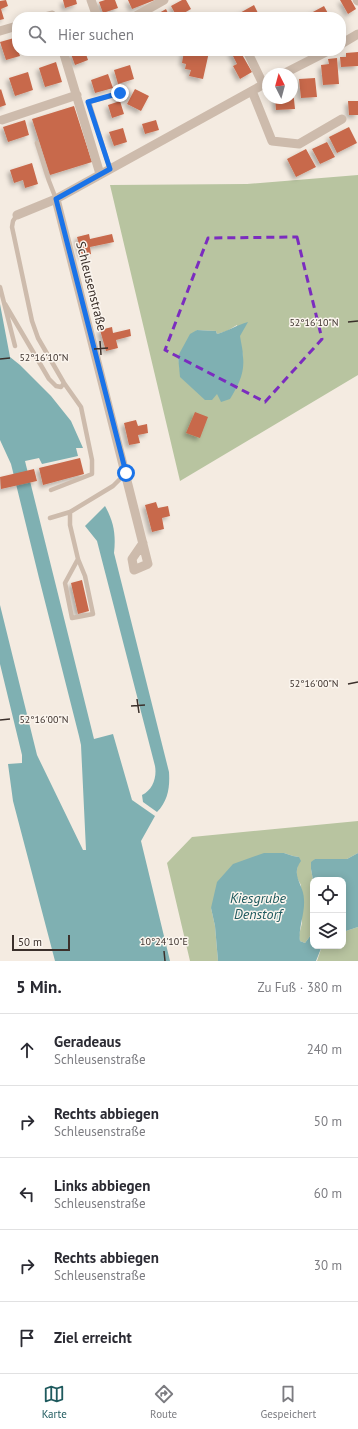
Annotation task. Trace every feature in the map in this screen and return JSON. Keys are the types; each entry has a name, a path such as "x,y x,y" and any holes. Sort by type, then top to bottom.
{"street":[{"path":"92,0 96,12"},
{"path":"143,12 164,0"},
{"path":"0,31 12,27"},
{"path":"346,41 358,34"},
{"path":"65,56 100,174"},
{"path":"250,56 262,76"},
{"path":"293,68 312,56"},
{"path":"17,215 56,199 262,85"},
{"path":"252,90 272,141 300,144 342,119"},
{"path":"2,120 77,95"},
{"name":"Schleusenstraße","path":"56,199 143,543"}],"lane":[{"path":"110,169 88,102 120,93"},
{"path":"37,143 56,199"},
{"path":"17,215 13,221 12,227 32,321 38,338 64,383 81,407 92,460 92,474 51,490"},
{"path":"0,287 15,346"},
{"path":"5,304 49,379 56,386 61,387 64,383"},
{"path":"50,518 70,512 112,486 126,473"},
{"path":"70,512 70,525 93,614 72,618 65,583 78,558"}],"highlighted area":[{"path":"297,237 322,339 265,402 165,350 208,238"}],"green space":[{"path":"358,175 358,375 180,481 110,185 247,184","holes":["237,325 243,357 197,392 181,377 178,356 197,330 216,331 217,334 227,331"]},
{"path":"358,821 358,853 347,859 315,859 311,869 312,877 310,877 310,936 305,943 300,941 299,935 302,923 301,885 296,876 299,857 284,853 211,908 215,926 218,961 190,961 167,863 192,837"},
{"path":"358,927 358,961 317,961 321,949 346,949 346,931"}],"water":[{"path":"0,304 10,357 51,396 71,421 83,448 76,448 78,456 42,464 39,458 25,461 94,739 113,734 132,800 155,816 141,841 170,961 55,961 13,801 8,764 22,763 22,755 0,664 0,605 37,755 83,850 86,850 81,745 11,464 0,440"},
{"path":"248,322 240,336 243,354 243,368 236,389 230,399 221,402 217,394 212,400 205,400 180,377 178,356 190,334 197,330 216,331 217,334"},
{"path":"105,506 112,523 115,540 114,553 169,772 168,794 161,808 157,812 143,802 142,795 149,790 155,779 155,766 97,541 85,526"},
{"name":"Kiesgrube Denstorf","path":"264,853 284,853 299,857 301,861 298,866 297,876 304,900 300,941 305,943 310,936 310,949 321,949 316,961 218,961 215,926 211,908 217,882 233,864"},
{"name":"Kiesgrube Denstorf","path":"358,853 358,927 346,931 346,877 312,877 311,862 315,859 347,859"}],"building":[{"path":"6,0 8,6 1,9 4,19 0,20 0,1"},
{"path":"63,0 76,0 77,4 65,8"},
{"path":"105,0 115,0 118,8 103,12 99,2"},
{"path":"128,0 155,0 132,9"},
{"path":"182,0 186,0 191,9 186,12 174,12 171,6"},
{"path":"340,0 351,0 356,9 348,14"},
{"path":"254,5 258,12 242,12"},
{"path":"324,6 327,12 313,12"},
{"path":"166,9 168,12 161,12"},
{"path":"12,39 12,56 20,56 6,60 0,42"},
{"path":"358,52 358,66 341,67 340,57 346,57 346,53"},
{"path":"72,56 87,56 88,60 75,65"},
{"path":"183,56 208,56 203,79 189,76 191,70 185,69 186,64 182,63"},
{"path":"233,56 243,56 252,72 240,79 233,66 237,64"},
{"path":"337,58 339,84 323,85 321,65 329,64 328,59"},
{"path":"56,62 62,82 45,87 39,68"},
{"path":"130,65 134,79 118,84 114,70"},
{"path":"28,72 33,90 15,96 9,78"},
{"path":"108,74 113,88 95,93 91,80"},
{"path":"315,78 317,97 301,98 299,79"},
{"path":"1,89 6,105 0,107 0,90"},
{"path":"135,89 149,96 141,111 127,104"},
{"path":"120,101 124,114 112,118 108,105"},
{"path":"348,101 358,101 358,115 349,115"},
{"path":"276,104 294,104 295,109 276,110"},
{"path":"74,106 92,162 50,175 32,119"},
{"path":"25,120 29,135 8,142 3,127"},
{"path":"156,120 159,130 145,134 142,124"},
{"path":"349,127 357,143 337,153 329,137"},
{"path":"123,128 127,142 114,146 109,132"},
{"path":"327,142 335,157 320,164 312,149"},
{"path":"306,149 316,167 296,177 287,159"},
{"path":"32,163 38,184 25,188 23,180 14,183 10,170"},
{"path":"89,234 90,239 112,234 114,242 90,247 91,254 82,256 77,237"},
{"path":"112,327 113,333 130,329 131,336 116,340 118,348 106,351 100,330"},
{"path":"195,412 208,417 200,438 186,433"},
{"path":"136,420 138,426 147,424 148,433 138,435 140,443 129,445 124,423"},
{"path":"80,458 84,474 43,485 39,468"},
{"path":"34,469 37,481 1,489 0,477"},
{"path":"156,502 158,508 168,506 170,516 162,518 164,529 152,532 145,505"},
{"path":"82,580 89,611 78,614 71,583"}],"route":[{"path":"120,93 88,102 110,169 56,199 126,473"}]}
